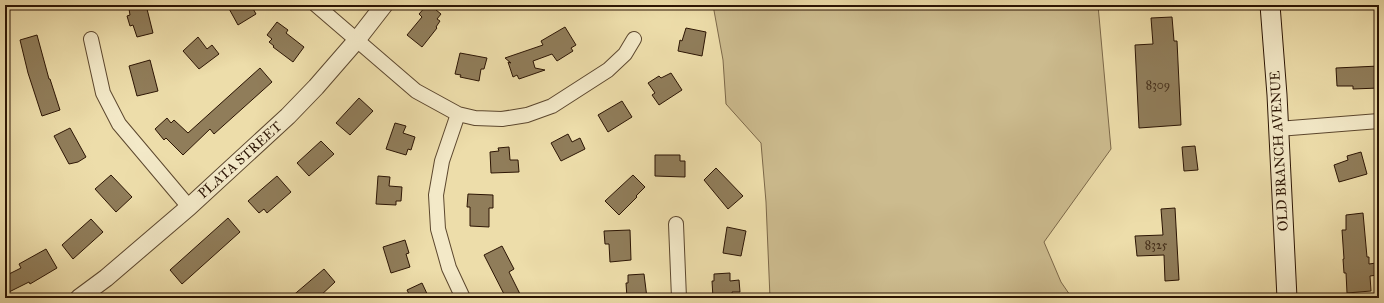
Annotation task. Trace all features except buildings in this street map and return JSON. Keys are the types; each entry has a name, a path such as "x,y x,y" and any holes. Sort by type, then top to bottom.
{"main road":[{"name":"OLD BRANCH AVENUE","path":"1270,5 1277,95 1287,298"}],"street":[{"path":"316,5 356,41 416,91 458,114 475,118 502,119 527,115 552,106 608,70 625,54 634,39"},
{"name":"PLATA STREET","path":"79,298 106,278 189,207 288,116 316,87 356,41 384,5"},
{"path":"92,39 103,93 119,124 189,207"},
{"path":"458,114 442,161 436,196 438,229 450,268 464,298"},
{"path":"1278,129 1379,121"},
{"path":"676,224 678,298"}],"shaded area":[{"path":"713,5 1002,5 1009,8 1018,5 1098,5 1111,149 1044,242 1061,282 1072,298 770,298 766,202 761,143 726,104 723,60"}]}
